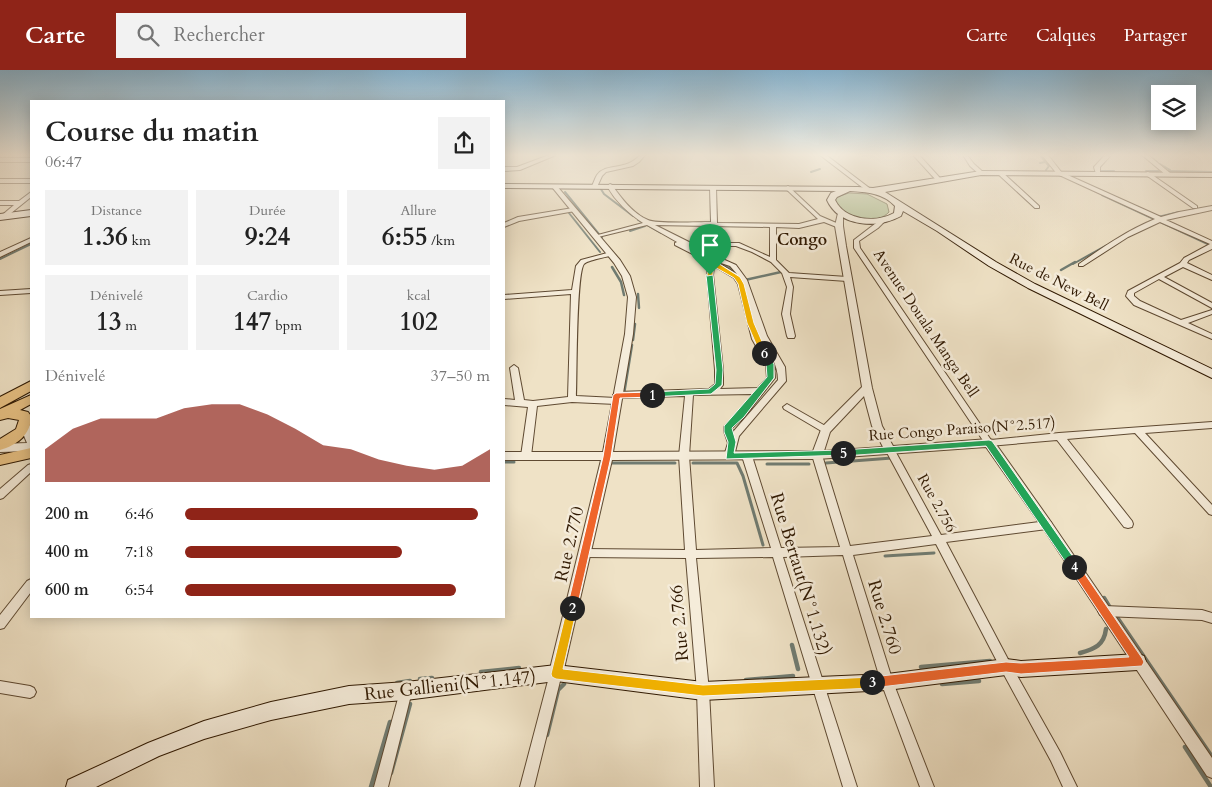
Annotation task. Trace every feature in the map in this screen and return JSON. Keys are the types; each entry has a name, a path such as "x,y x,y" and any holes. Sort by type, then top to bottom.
{"main road":[{"path":"795,188 812,188"},
{"path":"831,203 834,194 847,188"},
{"path":"864,188 871,190 888,188"},
{"path":"803,189 818,194 831,203 841,214 865,221 882,221 898,214 897,193 902,188"},
{"name":"Rue de New Bell","path":"871,190 886,195 924,218 987,261 1027,284 1212,374"},
{"path":"2,217 30,212"},
{"path":"0,403 30,387"},
{"path":"0,415 30,400"},
{"path":"0,415 8,413 23,415 28,423 11,440 0,446"},
{"path":"0,460 30,453"},
{"name":"Rue Gallieni(N°1.147)","path":"75,787 154,748 204,730 238,720 349,695 406,691 556,674 703,691 887,682 1006,667 1021,669 1138,662"}],"street":[{"name":"Rue 2.770","path":"526,787 556,674 607,457 616,398 629,334 632,297 626,276 611,254 556,188"},
{"path":"604,188 646,224"},
{"path":"714,188 714,223"},
{"path":"789,188 823,220 839,226"},
{"path":"1017,188 1037,207"},
{"path":"1093,188 1212,244"},
{"path":"1169,188 1212,217"},
{"path":"2,217 30,195"},
{"path":"610,200 646,224 712,259 737,277 741,284 756,340 770,364 771,378 741,415 728,426 732,442"},
{"path":"0,203 19,203"},
{"path":"1081,265 1124,237 1174,215 1212,203"},
{"path":"1153,216 1198,208 1212,208"},
{"path":"505,225 518,219 573,210"},
{"name":"Rue 2.756","path":"841,214 839,226 847,279 867,388 877,426 940,538 1006,667 1052,749 1070,787"},
{"path":"596,237 646,224 806,225 823,220"},
{"name":"Avenue Douala Manga Bell","path":"882,221 856,241 857,248 1047,525 1212,771"},
{"path":"773,225 773,262"},
{"path":"0,255 30,240"},
{"path":"711,392 716,389 720,379 712,306 712,259 721,247 730,244 754,250 773,262 786,275 790,287 786,314 791,336"},
{"path":"1212,244 1186,259 1183,264 1130,292 1131,298 1212,337"},
{"path":"572,399 575,292 580,264 611,254"},
{"path":"712,259 733,265 744,278 764,338 783,369 782,381 735,435 729,456"},
{"path":"1183,264 1212,278"},
{"path":"786,275 847,279"},
{"path":"1158,276 1212,306"},
{"path":"0,293 30,291"},
{"path":"505,297 575,292"},
{"path":"1181,323 1212,312"},
{"path":"514,368 520,403"},
{"path":"817,455 826,430 867,388"},
{"path":"505,402 533,404 572,399 760,391"},
{"path":"684,456 689,394"},
{"path":"526,456 533,404"},
{"path":"787,407 826,430"},
{"path":"28,423 30,436"},
{"name":"Rue Congo Paraiso(N°2.517)","path":"505,456 817,455 1212,425"},
{"path":"1137,430 1208,501 1212,511"},
{"path":"1060,436 1128,524"},
{"path":"0,446 30,447"},
{"name":"Rue 2.760","path":"817,455 887,682 927,787"},
{"name":"Rue 2.766","path":"684,456 703,691 707,787"},
{"name":"Rue Bertaut(N°1.132)","path":"746,456 816,684 850,787"},
{"path":"0,495 30,468"},
{"path":"585,553 691,554 847,551 1047,525"},
{"path":"0,624 30,585"},
{"path":"1104,611 1193,614 1212,618"},
{"path":"0,687 30,692"},
{"path":"381,787 406,691"}],"green space":[{"path":"849,193 867,194 887,204 889,212 884,216 873,219 861,219 844,214 834,201 837,197"}],"waterway":[{"path":"601,188 604,194 633,216"},
{"path":"565,192 602,238"},
{"path":"1102,195 1154,219"},
{"path":"1154,219 1179,212"},
{"path":"569,213 600,252"},
{"path":"1149,222 1154,219"},
{"path":"1154,219 1212,246"},
{"path":"638,220 661,233"},
{"path":"630,231 645,226"},
{"path":"0,259 30,244"},
{"path":"1073,264 1107,245"},
{"path":"713,260 720,264"},
{"path":"718,262 731,269 735,274"},
{"path":"1061,270 1075,262"},
{"path":"612,267 621,282 624,295"},
{"path":"745,280 781,272"},
{"path":"638,294 639,308"},
{"path":"633,340 635,324"},
{"path":"624,394 632,345"},
{"path":"826,463 892,458"},
{"path":"505,462 514,462"},
{"path":"611,463 675,463"},
{"path":"693,463 737,463 743,476 763,545"},
{"path":"767,464 809,464"},
{"path":"885,556 934,553"},
{"path":"1104,598 1110,608"},
{"path":"1114,613 1212,757"},
{"path":"1080,653 1098,646 1103,639 1106,629"},
{"path":"792,645 798,669"},
{"path":"921,667 990,661"},
{"path":"481,672 519,668"},
{"path":"746,680 793,676"},
{"path":"420,679 432,678"},
{"path":"397,683 410,681"},
{"path":"942,684 979,681"},
{"path":"547,735 558,690 564,684"},
{"path":"391,773 410,704"},
{"path":"371,787 390,722"},
{"path":"1185,747 1211,787"}],"district":[{"name":"Congo","path":"802,239"}],"route":[{"path":"711,261 737,277 741,284 756,340 770,364 771,378 741,415 728,426 732,442 729,456 817,455 989,443 1047,525 1138,662 1021,669 1006,667 887,682 703,691 556,674 607,457 616,395 711,392 718,385 720,379 710,275 711,261"}]}
